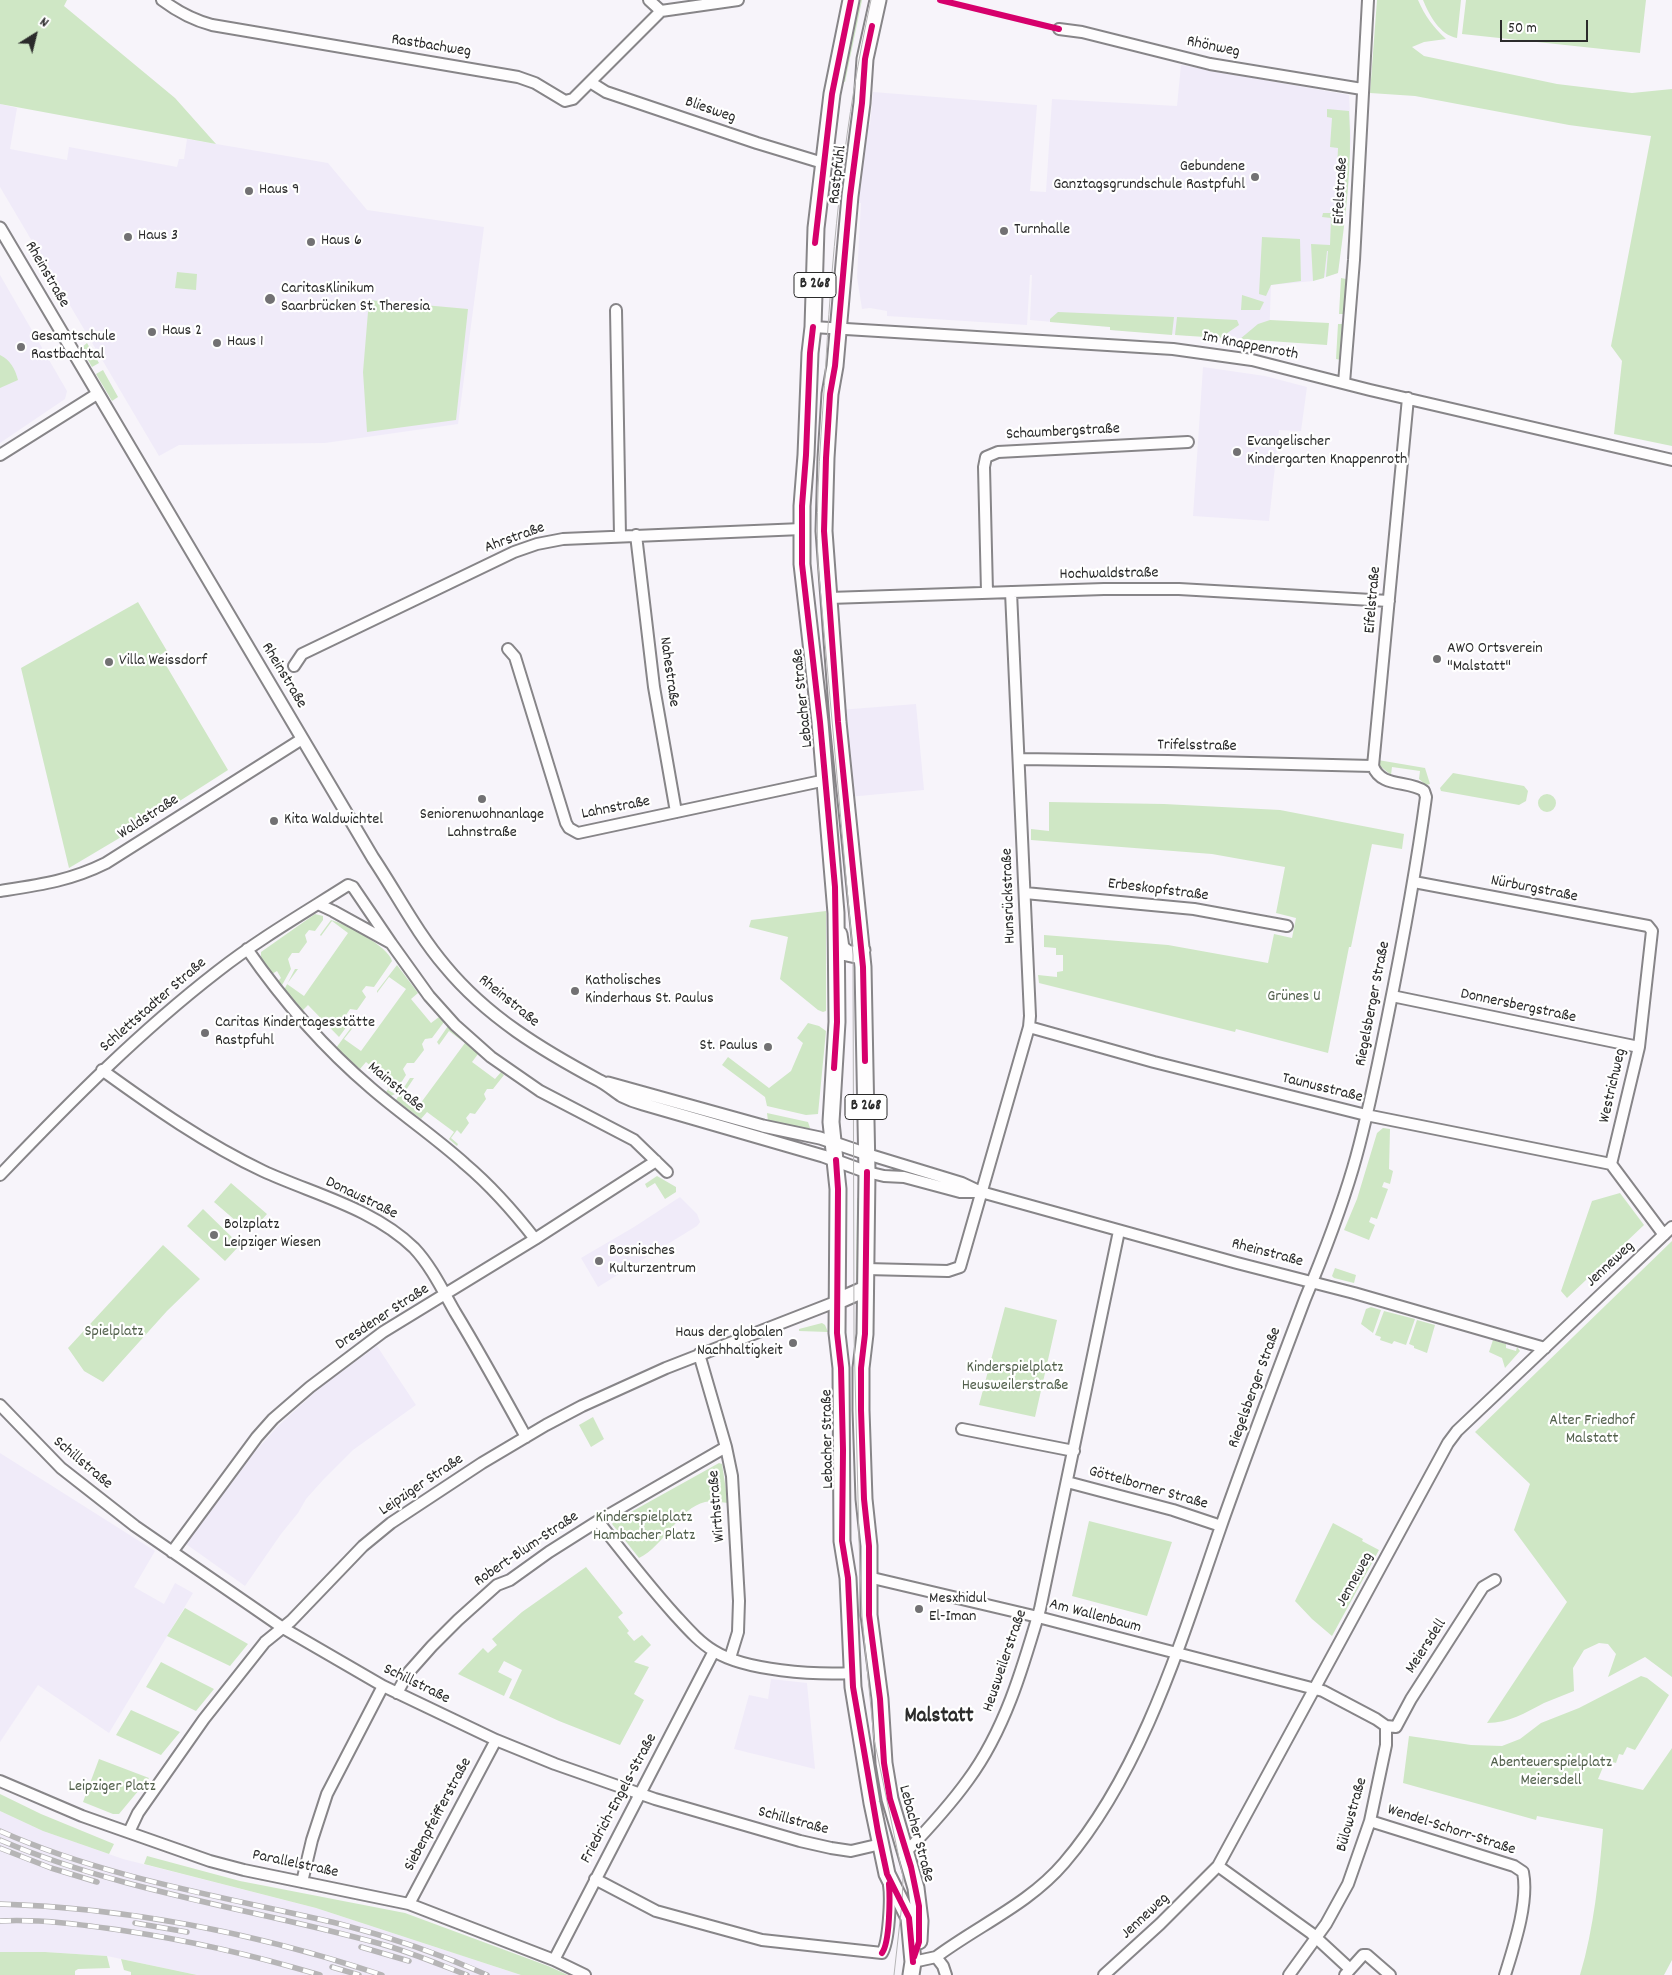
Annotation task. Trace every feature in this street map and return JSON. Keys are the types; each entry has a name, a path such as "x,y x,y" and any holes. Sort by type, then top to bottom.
{"main road":[{"name":"Rastpfuhl","path":"814,327 815,243 823,163 832,94 852,0"},
{"name":"Rastpfuhl","path":"838,328 865,60 878,0"},
{"name":"Lebacher Straße","path":"814,327 810,353 802,564 826,780 836,913 837,1022 831,1122 838,1189 837,1333 841,1368 843,1441 842,1541 848,1588 854,1702 887,1874 909,1918 912,1968"},
{"name":"Lebacher Straße","path":"838,328 835,366 830,394 824,507 838,715 862,950 866,1154 868,1172 861,1410 864,1499 869,1546 869,1615 880,1699 884,1763 890,1799 916,1888 920,1921 919,1942 912,1968"},
{"name":"B 268","path":"836,913 841,948 853,955 862,950"},
{"path":"838,1301 866,1290"}],"street":[{"name":"Rastbachweg","path":"162,0 187,16 212,25 518,77 535,83 565,101 573,99 661,11"},
{"path":"649,0 661,11 738,0"},
{"name":"Eifelstraße","path":"1344,384 1354,260 1368,0"},
{"name":"Rhönweg","path":"1059,29 1082,32 1210,64 1362,89"},
{"name":"Bliesweg","path":"590,82 606,92 756,143 823,163"},
{"name":"Rheinstraße","path":"0,228 302,740 396,895 445,967 476,999 506,1024 547,1052 602,1082 624,1097 836,1160 868,1172 884,1176 904,1177 960,1192 981,1192"},
{"path":"616,310 620,536"},
{"name":"Im Knappenroth","path":"814,327 1184,350 1252,360 1344,384 1672,460"},
{"path":"0,455 97,394"},
{"name":"Eifelstraße","path":"1375,771 1408,398"},
{"name":"Schaumbergstraße","path":"987,592 984,467 986,457 998,452 1188,442"},
{"name":"Ahrstraße","path":"294,666 302,654 514,552 537,544 563,538 802,529"},
{"name":"Nahestraße","path":"636,535 654,687 676,812"},
{"name":"Hochwaldstraße","path":"829,598 987,592 1179,589 1389,601"},
{"name":"Hunsrückstraße","path":"981,1192 1029,1027 1025,893 1011,592"},
{"name":"Lahnstraße","path":"508,649 515,657 566,823 569,828 578,833 826,780"},
{"name":"Waldstraße","path":"0,891 60,881 99,867 302,740"},
{"name":"Trifelsstraße","path":"1019,759 1168,761 1375,771"},
{"name":"Riegelsberger Straße","path":"936,1957 1012,1909 1064,1863 1097,1820 1117,1786 1177,1653 1221,1526 1353,1168 1366,1115 1414,882 1426,797 1424,791 1419,787 1384,779 1375,771"},
{"name":"Nürburgstraße","path":"1414,882 1648,926"},
{"name":"Schlettstadter Straße","path":"0,1175 102,1070 171,1009 247,950 348,885 353,886 391,943"},
{"name":"Erbeskopfstraße","path":"1025,893 1194,909 1286,926"},
{"path":"318,904 391,943 429,996 455,1025 491,1057 540,1091 634,1140 667,1172"},
{"name":"Westrichweg","path":"1611,1164 1638,1047 1652,931 1648,926"},
{"name":"Mainstraße","path":"247,950 280,995 329,1049 371,1088 466,1164 504,1202 534,1239"},
{"name":"Donnersbergstraße","path":"1392,996 1638,1047"},
{"name":"Taunusstraße","path":"1029,1027 1154,1062 1366,1115 1611,1164"},
{"name":"Donaustraße","path":"102,1070 192,1132 238,1158 262,1171 355,1210 392,1230 407,1242 423,1258 445,1294 526,1437"},
{"name":"Rheinstraße","path":"602,1082 763,1126 834,1142 866,1154 962,1183 981,1192 1545,1348"},
{"name":"Dresdener Straße","path":"172,1552 234,1466 273,1419 310,1387 369,1341 656,1161"},
{"path":"1611,1164 1664,1235"},
{"path":"866,1269 948,1271 960,1267 981,1192"},
{"name":"Jenneweg","path":"1104,1975 1160,1924 1218,1866 1448,1443 1457,1431 1672,1227"},
{"name":"Heusweilerstraße","path":"906,1852 969,1779 987,1750 1015,1686 1038,1617 1119,1231"},
{"name":"Leipziger Straße","path":"129,1832 138,1813 204,1719 265,1642 282,1628 363,1546 391,1523 435,1493 526,1437 582,1406 699,1354 838,1301"},
{"name":"Wirthstraße","path":"699,1354 726,1447 734,1495 739,1601 738,1632 730,1658"},
{"name":"Schillstraße","path":"2,1410 61,1468 135,1526 282,1628 397,1693 496,1740 555,1764 641,1794 800,1841 831,1848 851,1851 881,1844"},
{"path":"962,1428 1074,1451"},
{"name":"Robert-Blum-Straße","path":"397,1693 402,1682 414,1666 458,1620 498,1585 510,1580 598,1520 726,1447"},
{"name":"Göttelborner Straße","path":"1067,1482 1173,1510 1221,1526"},
{"path":"598,1520 668,1607 696,1638 714,1651 730,1658 776,1669 819,1674 852,1673"},
{"name":"Am Wallenbaum","path":"868,1577 1038,1617 1314,1689"},
{"name":"Meiersdell","path":"1386,1726 1396,1727 1411,1699 1483,1587 1495,1580"},
{"name":"Friedrich-Engels-Straße","path":"554,1960 714,1651"},
{"path":"302,1882 312,1840 327,1794 383,1686"},
{"path":"1314,1689 1323,1691 1386,1726"},
{"name":"Bülowstraße","path":"1289,1975 1316,1938 1348,1884 1370,1821 1386,1746 1386,1726"},
{"name":"Siebenpfeifferstraße","path":"409,1904 496,1740"},
{"name":"Parallelstraße","path":"0,1780 82,1816 210,1861 244,1870 409,1904 554,1960 585,1975"},
{"name":"Wendel-Schorr-Straße","path":"1370,1821 1514,1866 1522,1872 1525,1882 1520,1918 1505,1975"},
{"path":"1218,1866 1316,1938 1348,1972 1362,1955 1367,1955 1390,1975"},
{"path":"595,1879 656,1912 752,1938 792,1945 882,1953 886,1943 890,1896 887,1874"},
{"path":"912,1968 936,1957 943,1966 946,1975"}],"shaded area":[{"path":"1181,65 1349,95 1351,138 1338,273 1313,281 1271,285 1269,341 1110,330 1110,327 1030,320 1032,275 1030,275 1027,325 887,316 887,311 870,308 862,309 857,277 861,203 859,203 866,125 870,125 873,92 1037,105 1030,191 1046,192 1052,99 1177,106"},
{"name":"CaritasKlinikum Saarbrücken St. Theresia","path":"0,104 17,108 10,149 67,160 69,147 177,167 179,159 184,159 187,139 328,163 367,210 484,227 458,424 325,443 179,445 159,456 0,187"},
{"name":"Gesamtschule Rastbachtal","path":"0,275 67,391 65,399 0,443"},
{"name":"Evangelischer Kindergarten Knappenroth","path":"1203,367 1265,376 1307,387 1301,431 1279,430 1269,521 1193,516"},
{"path":"916,704 924,790 848,797 839,710"},
{"path":"680,1197 697,1214 700,1222 697,1226 598,1287 581,1258"},
{"path":"377,1346 416,1405 353,1450 323,1480 306,1499 245,1586 186,1544 254,1453 278,1426 324,1384"},
{"path":"0,1453 155,1551 134,1587 164,1604 175,1583 193,1593 109,1733 38,1685 0,1742"},
{"path":"771,1679 807,1683 815,1769 734,1749 749,1695 768,1699"},
{"path":"0,1811 43,1831 123,1859 316,1908 521,1975 197,1975 107,1956 45,1952 0,1952"}],"green space":[{"path":"0,0 67,0 64,6 175,98 216,144 0,104"},
{"path":"855,0 862,0 845,82 841,81"},
{"path":"1377,0 1418,0 1430,21 1446,39 1424,42 1412,47 1424,56 1557,84 1632,93 1672,89 1672,446 1614,434 1622,361 1611,346 1651,136 1569,125 1415,96 1370,93"},
{"path":"1423,0 1461,0 1457,38 1440,29 1428,12"},
{"path":"1466,0 1646,0 1640,53 1462,34"},
{"path":"1327,109 1349,111 1350,152 1348,192 1338,273 1326,277 1327,251 1324,278 1313,281 1311,244 1330,245 1331,218 1322,217 1323,213 1335,213 1338,148 1330,147 1332,118 1327,117"},
{"path":"1262,237 1300,239 1301,281 1271,285 1266,296 1259,294"},
{"path":"177,272 197,274 196,290 175,288"},
{"path":"1341,278 1346,279 1344,314 1339,314"},
{"path":"1242,295 1264,302 1260,310 1241,310"},
{"path":"369,300 468,309 456,420 367,432 363,372"},
{"path":"1058,312 1174,317 1172,335 1110,330 1110,327 1050,322 1050,319"},
{"path":"1177,317 1237,320 1239,325 1220,338 1175,335"},
{"path":"1270,320 1329,323 1327,345 1240,339 1258,324"},
{"path":"1338,324 1344,324 1341,360 1336,359"},
{"path":"87,343 99,363 92,367 81,348"},
{"path":"0,355 12,365 18,380 0,388"},
{"path":"103,370 118,397 112,401 96,374"},
{"path":"138,602 167,651 160,655 228,770 150,820 146,817 138,823 138,827 69,868 21,668"},
{"path":"1378,760 1425,768 1430,784 1426,785 1419,779 1420,771 1392,767 1391,775 1380,766"},
{"path":"1453,773 1524,786 1528,791 1526,801 1519,805 1441,791 1440,788"},
{"path":"1543,794 1551,794 1556,799 1554,810 1543,812 1538,807 1538,799"},
{"name":"Grünes U","path":"1049,802 1164,804 1280,810 1404,834 1402,849 1372,844 1328,1053 1236,1029 1235,1032 1039,983 1038,975 1057,977 1057,972 1063,971 1063,955 1056,955 1056,948 1044,947 1044,935 1168,945 1268,963 1274,934 1292,938 1296,918 1276,913 1285,867 1212,854 1031,840 1031,829 1049,831"},
{"path":"826,911 826,1011 823,1012 780,979 788,937 749,927 751,920"},
{"path":"315,914 323,916 323,920 315,931 309,930 305,935 307,942 299,953 292,953 288,959 291,969 281,987 277,982 281,978 277,971 272,974 261,958 261,952"},
{"path":"331,920 375,942 389,955 392,961 374,987 366,986 362,991 366,997 357,1010 350,1009 346,1015 350,1022 339,1037 308,1005 301,1012 284,990 287,984 304,996 348,933 332,921 321,936"},
{"path":"397,965 418,993 411,999 431,1023 439,1017 444,1022 432,1038 425,1039 422,1044 424,1050 414,1063 407,1063 403,1069 406,1075 399,1086 395,1083 388,1090 395,1094 391,1096 386,1092 392,1084 366,1062 360,1069 336,1048 353,1025 355,1025 344,1039 361,1051 406,989 389,977 377,993"},
{"path":"295,969 298,969 287,983"},
{"path":"808,1023 819,1026 826,1031 818,1114 806,1115 767,1106 765,1097 722,1065 728,1057 769,1088 791,1071 803,1043 797,1038"},
{"path":"448,1026 478,1054 472,1062 495,1079 501,1072 504,1075 493,1089 487,1089 484,1094 486,1099 475,1114 470,1113 466,1118 469,1123 461,1134 457,1130 451,1138 458,1144 457,1146 449,1139 454,1132 427,1112 421,1119 396,1100 410,1078 414,1078 404,1093 420,1104 465,1043 449,1031 439,1045 437,1042"},
{"path":"767,1113 808,1122 810,1128 794,1128 768,1121"},
{"path":"1383,1128 1390,1129 1389,1169 1393,1171 1390,1184 1384,1182 1382,1187 1388,1189 1377,1219 1371,1217 1369,1222 1375,1225 1369,1240 1344,1230 1357,1199 1377,1133"},
{"path":"657,1176 676,1187 676,1192 665,1199 655,1183 647,1188 645,1184"},
{"path":"231,1183 267,1214 250,1233 214,1202"},
{"path":"1620,1193 1644,1225 1567,1298 1561,1291 1592,1201"},
{"path":"857,1198 860,1199 860,1284 856,1285"},
{"name":"Bolzplatz Leipziger Wiesen","path":"203,1209 240,1245 225,1261 187,1226"},
{"name":"Alter Friedhof Malstatt","path":"1672,1241 1672,1677 1645,1657 1608,1677 1616,1654 1608,1644 1599,1643 1584,1650 1573,1668 1574,1691 1510,1719 1487,1723 1567,1602 1514,1530 1530,1484 1475,1432"},
{"name":"Spielplatz","path":"163,1245 200,1279 167,1311 103,1382 84,1371 68,1348"},
{"path":"1335,1268 1356,1275 1354,1283 1334,1278 1332,1276"},
{"name":"Kinderspielplatz Heusweilerstraße","path":"1005,1307 1057,1320 1035,1417 979,1405"},
{"path":"1371,1307 1381,1310 1373,1333 1361,1324 1366,1309"},
{"path":"1384,1311 1415,1319 1406,1345 1394,1341 1392,1344 1380,1340 1381,1337 1375,1335"},
{"path":"1417,1320 1435,1325 1427,1353 1409,1344"},
{"path":"822,1323 828,1332 799,1331 799,1329"},
{"path":"1493,1340 1506,1344 1506,1348 1516,1351 1517,1347 1520,1351 1505,1368 1502,1358 1489,1352"},
{"path":"593,1417 604,1439 591,1447 579,1425"},
{"name":"Kinderspielplatz Hambacher Platz","path":"719,1463 722,1464 728,1503 705,1502 696,1506 679,1519 656,1545 639,1558 612,1524 613,1522"},
{"path":"1089,1521 1172,1542 1147,1616 1072,1596"},
{"path":"1333,1523 1379,1550 1332,1636 1295,1601"},
{"path":"586,1567 623,1613 618,1617 629,1631 627,1633 634,1641 642,1635 651,1645 634,1662 649,1667 634,1694 644,1700 620,1745 559,1721 509,1698 522,1670 504,1661 498,1672 512,1679 504,1696 458,1674 483,1648 488,1653 497,1645 492,1639 522,1612"},
{"path":"185,1608 248,1644 230,1666 167,1636"},
{"path":"161,1662 214,1689 196,1711 146,1687"},
{"name":"Abenteuerspielplatz Meiersdell","path":"1641,1676 1647,1678 1669,1695 1635,1750 1627,1747 1623,1755 1619,1754 1616,1763 1606,1760 1598,1779 1643,1790 1672,1748 1672,1960 1664,1975 1580,1975 1598,1884 1603,1829 1537,1816 1536,1820 1403,1783 1409,1736 1471,1745 1502,1746 1520,1739 1541,1723 1579,1708"},
{"path":"131,1710 180,1732 161,1755 116,1735"},
{"name":"Leipziger Platz","path":"99,1759 149,1778 119,1814 113,1814 83,1802"},
{"path":"0,1794 41,1814 114,1844 109,1854 43,1831 0,1811"},
{"path":"147,1856 240,1881 405,1913 568,1975 521,1975 316,1908 144,1864"},
{"path":"0,1952 45,1952 107,1956 110,1968 78,1969 75,1971 75,1975 0,1975"},
{"path":"121,1959 197,1975 131,1975 131,1972 124,1970"}],"tram line":[{"path":"871,0 854,89 836,224 821,436 817,538 853,955 854,1334 862,1616 874,1739 903,1877 894,1975"}],"railway":[{"path":"0,1831 41,1848 125,1874 340,1924 415,1946 487,1975"},
{"path":"0,1840 46,1858 141,1887 381,1944 467,1975"},
{"path":"0,1848 51,1868 97,1882"},
{"path":"0,1904 97,1911 146,1917 289,1947 382,1975"},
{"path":"0,1921 63,1923 175,1939 320,1975"},
{"path":"135,1923 187,1932"},
{"path":"361,1947 409,1961"},
{"path":"332,1967 359,1975"}],"cycle path":[{"path":"815,243 832,94 851,0"},
{"path":"940,0 1059,29"},
{"path":"865,1061 863,967 838,722 824,531 830,394 835,366 850,196 862,103 865,59 872,26"},
{"path":"813,327 802,506 802,564 820,722 835,887 837,1022 834,1068"},
{"path":"836,1160 838,1189 837,1333 841,1368 843,1450 842,1541 848,1578 853,1687 887,1874 909,1918 913,1962"},
{"path":"867,1172 865,1334 861,1368 861,1410 864,1499 869,1546 869,1615 880,1699 884,1763 890,1799 911,1867 919,1906 919,1942 914,1957"},
{"path":"882,1953 887,1940 889,1884"}],"place":[{"name":"Gebundene Ganztagsgrundschule Rastpfuhl","path":"1255,177"},
{"name":"Haus 9","path":"249,191"},
{"name":"Turnhalle","path":"1004,231"},
{"name":"Haus 3","path":"128,237"},
{"name":"Haus 6","path":"311,242"},
{"name":"CaritasKlinikum Saarbrücken St. Theresia","path":"270,299"},
{"name":"Haus 2","path":"152,332"},
{"name":"Haus 1","path":"217,343"},
{"name":"Gesamtschule Rastbachtal","path":"21,347"},
{"name":"Evangelischer Kindergarten Knappenroth","path":"1237,452"},
{"name":"AWO Ortsverein \"Malstatt\"","path":"1437,659"},
{"name":"Villa Weissdorf","path":"109,662"},
{"name":"Seniorenwohnanlage Lahnstraße","path":"482,799"},
{"name":"Kita Waldwichtel","path":"274,821"},
{"name":"Katholisches Kinderhaus St. Paulus","path":"575,991"},
{"name":"Caritas Kindertagesstätte Rastpfuhl","path":"205,1033"},
{"name":"St. Paulus","path":"768,1047"},
{"name":"Bolzplatz Leipziger Wiesen","path":"214,1235"},
{"name":"Bosnisches Kulturzentrum","path":"599,1261"},
{"name":"Haus der globalen Nachhaltigkeit","path":"793,1343"},
{"name":"Mesxhidul El-Iman","path":"919,1609"}],"district":[{"name":"Malstatt","path":"939,1718"}]}
